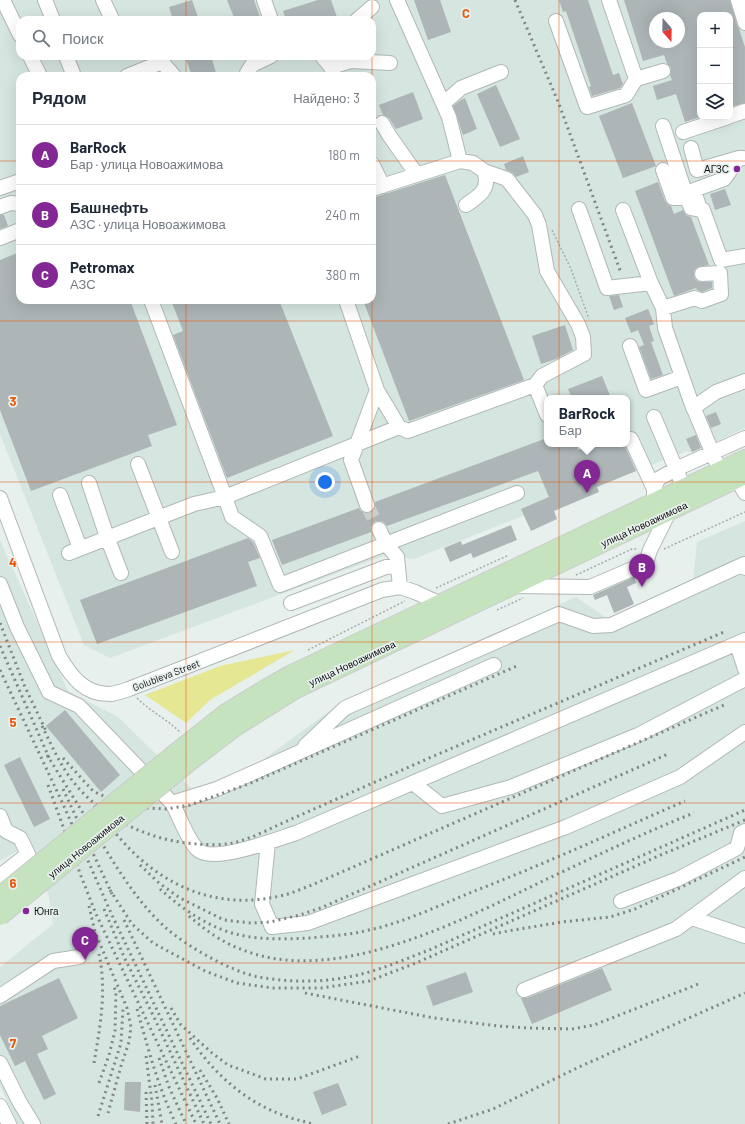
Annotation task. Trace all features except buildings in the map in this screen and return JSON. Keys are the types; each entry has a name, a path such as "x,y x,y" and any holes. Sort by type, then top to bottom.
{"main road":[{"name":"улица Новоажимова","path":"0,896 226,713 267,688 290,675 745,459"},
{"name":"улица Новоажимова","path":"0,916 186,746 235,727 296,689 518,592 659,501 742,482"}],"street":[{"path":"3,0 16,27"},
{"path":"45,0 51,16"},
{"path":"103,0 110,16"},
{"path":"264,0 270,16"},
{"path":"397,0 449,117 460,161"},
{"path":"609,0 636,79"},
{"path":"738,0 745,23"},
{"path":"362,16 372,7"},
{"path":"556,21 587,107 626,95 636,79 663,71"},
{"path":"32,60 38,72"},
{"path":"68,60 72,72"},
{"path":"248,72 252,65 263,60"},
{"path":"329,66 351,61 390,63"},
{"path":"137,72 162,62 171,72"},
{"path":"443,104 461,88 501,72"},
{"path":"733,116 745,111"},
{"path":"683,132 720,120"},
{"path":"382,123 417,175"},
{"path":"663,126 691,208 700,210"},
{"path":"691,148 697,170 742,158"},
{"path":"742,158 724,179 694,190 700,210 702,210 721,260 745,256"},
{"path":"60,495 74,550 194,504 225,497 399,428 408,431 535,385 542,376 584,354 583,337 578,324 547,270 539,225 535,215 507,179 484,171 473,163 460,161 377,188"},
{"path":"663,170 673,198 687,198"},
{"path":"466,205 485,189 487,180 484,171"},
{"path":"0,188 16,182"},
{"path":"0,207 11,203 16,204"},
{"path":"579,209 608,288 651,283"},
{"path":"623,210 651,283 663,308 665,328 693,408 720,471"},
{"path":"0,238 16,232"},
{"path":"663,308 695,298 702,301 721,294 720,273 702,274"},
{"path":"153,304 232,517 260,536 280,585 517,493"},
{"path":"347,304 377,390 399,428"},
{"path":"630,346 646,390 682,377"},
{"path":"693,408 716,392 745,381"},
{"path":"535,385 544,408"},
{"path":"367,505 351,460 377,390"},
{"path":"654,417 684,488"},
{"path":"518,592 590,587 646,563 650,550 659,501 658,479 676,469 745,438"},
{"path":"631,439 659,501"},
{"path":"138,464 172,552"},
{"path":"89,483 121,573"},
{"name":"Golubleva Street","path":"1,505 59,656 68,672 80,685 94,692 111,694 129,689 382,590 400,587"},
{"path":"379,529 386,544 397,557 400,587 441,604"},
{"path":"297,753 345,708 559,614 593,626 611,625 744,564 745,568"},
{"path":"291,603 386,567 398,566"},
{"path":"0,584 17,627 49,692 79,706 172,803 197,850 208,855 239,851 296,833 741,642 745,669"},
{"path":"172,803 217,789 494,665"},
{"path":"413,783 442,806 511,787 638,734 745,680"},
{"path":"268,842 262,904 272,926 308,923 573,824 680,777 745,732"},
{"path":"0,816 6,831 20,838 28,854 0,876"},
{"path":"621,901 678,879 737,848 741,833 745,831"},
{"path":"524,990 676,929 745,878"},
{"path":"692,918 745,936"},
{"path":"0,996 53,961 79,957"},
{"path":"0,1063 20,1103 33,1124"},
{"path":"0,1106 9,1124"}],"path":[{"path":"535,215 546,220 553,231 571,269 591,326 583,337"},
{"path":"572,577 632,549 662,549 745,512"},
{"path":"496,610 518,592"},
{"path":"129,689 147,707 170,722 186,746"}],"shaded area":[{"path":"0,0 745,0 745,428 692,453 687,451 414,559 386,555 110,658 84,645 0,434"},
{"path":"745,521 745,1124 18,1124 0,1086 0,967 53,924 49,897 31,843 0,861 0,540 68,691 118,717 193,790 261,761 341,703 576,597 611,621 693,582 697,542"}],"green space":[{"path":"295,650 210,700 186,723 145,695 220,666"}],"tunnel":[{"path":"367,505 379,529"}],"railway":[{"path":"515,0 559,104 621,273"},
{"path":"0,623 25,687 46,731"},
{"path":"42,726 53,749 75,784 87,797 115,818 146,833 180,842 215,845 229,844 256,835 436,755 724,632"},
{"path":"0,646 50,760"},
{"path":"63,758 93,791 126,807 167,809 190,805 251,783 519,665"},
{"path":"0,670 63,804 111,913 211,1124"},
{"path":"94,806 114,832 134,853 171,881 213,897 236,900 259,899 287,894 312,885 724,705"},
{"path":"140,865 159,883 180,898 224,920 251,923 270,922 300,915 323,907 668,754"},
{"path":"47,755 120,873 155,918 184,942 222,964 247,974 280,980 314,981 337,979 358,975 389,965 429,950 745,810"},
{"path":"48,785 96,914 196,1124"},
{"path":"63,789 112,894"},
{"path":"160,889 187,911 197,917 218,928 240,935 257,938 284,939 310,938 354,933 383,927 424,912 555,858 685,801"},
{"path":"189,916 228,944 243,950 279,959 318,960 358,955 398,944 476,913 619,845 694,813"},
{"path":"110,890 132,924 153,943 205,971 237,983 273,988 321,988 369,981 416,963 663,854 745,820"},
{"path":"493,934 562,922 610,917 635,909 745,857"},
{"path":"89,906 95,932 127,1008 131,1027 129,1042 108,1113"},
{"path":"104,909 124,957 204,1124"},
{"path":"124,920 220,1124"},
{"path":"94,1063 103,995 99,954"},
{"path":"305,993 434,1018 498,1026 572,1029 594,1025 701,983"},
{"path":"99,1083 109,1055 115,1031 116,992 114,987"},
{"path":"448,1124 493,1109 579,1067 745,993"},
{"path":"98,1116 121,1043 123,1008"},
{"path":"171,1008 181,1025 212,1053 228,1065 266,1079 297,1079 360,1056"},
{"path":"137,1009 149,1053 176,1124"},
{"path":"190,1038 210,1064 232,1086 258,1104 291,1118 312,1124"},
{"path":"146,1056 152,1102 153,1124"},
{"path":"159,1058 169,1087 186,1124"},
{"path":"200,1070 217,1098 229,1124"},
{"path":"155,1085 162,1124"},
{"path":"146,1092 147,1124"}],"place":[{"name":"АГЗС","path":"737,169"},
{"name":"BarRock","path":"587,493"},
{"name":"Башнефть","path":"642,587"},
{"name":"Юнга","path":"26,911"},
{"name":"Petromax","path":"85,960"}]}
